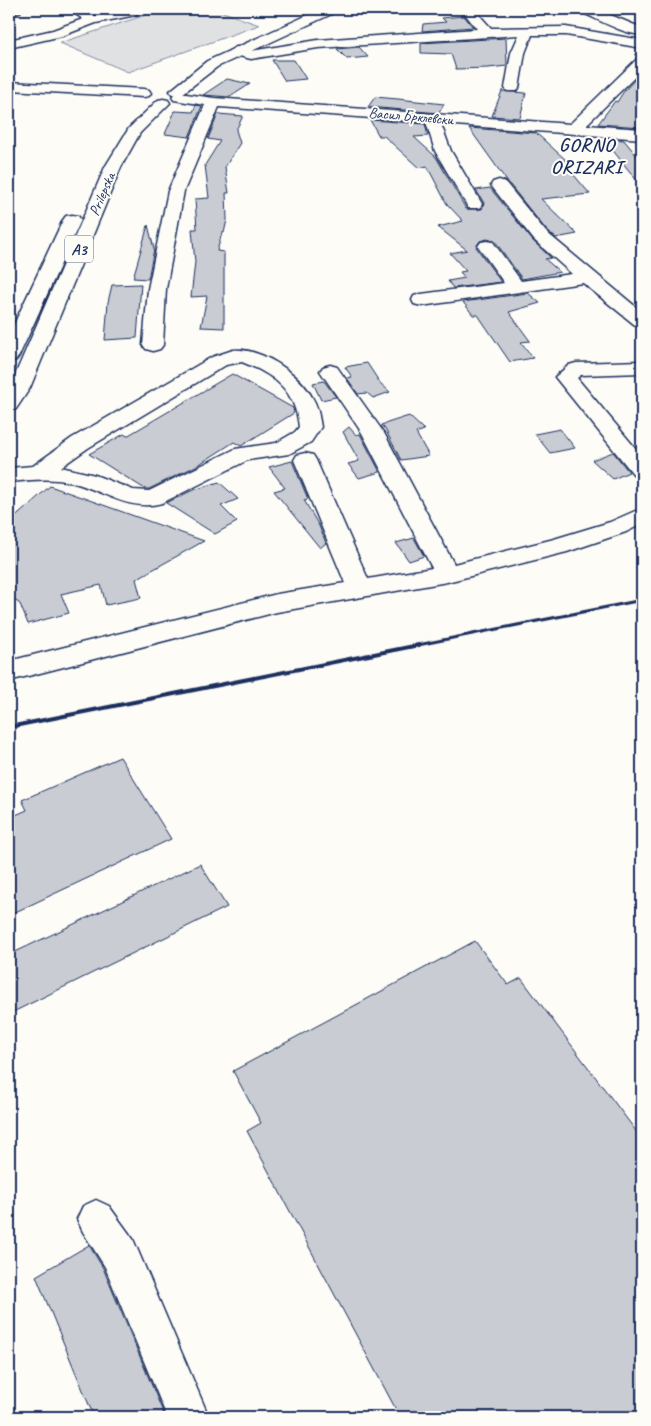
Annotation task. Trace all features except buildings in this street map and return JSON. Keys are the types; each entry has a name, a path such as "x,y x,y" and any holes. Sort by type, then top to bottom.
{"street":[{"path":"78,9 93,20"},
{"name":"Prilepska","path":"9,404 20,388 113,167 134,132 168,92 199,60 248,35 309,9"},
{"name":"Prilepska","path":"168,92 236,51 331,9"},
{"path":"467,9 487,32"},
{"path":"586,9 612,22 642,32"},
{"path":"9,44 57,33 93,20 131,12"},
{"path":"236,51 251,55 318,44 527,31 566,31 642,44"},
{"path":"512,88 518,53 527,31"},
{"path":"575,128 642,62"},
{"name":"Васил Брклевски","path":"9,86 144,96 168,92 214,102 642,134"},
{"name":"Prilepska","path":"9,356 98,166 119,130 144,96"},
{"path":"153,345 157,289 176,191 214,102"},
{"path":"432,118 443,151 474,204"},
{"path":"499,185 540,236 587,277 642,320"},
{"path":"486,246 516,287"},
{"path":"421,300 587,277"},
{"path":"9,475 41,471 78,477 141,501 154,498 243,454 281,450 303,437 310,428 310,417 304,400 296,386 288,379 252,358 238,356 219,361 80,443 41,471"},
{"path":"642,367 576,369 565,377 642,470"},
{"path":"330,371 373,433 447,574"},
{"path":"305,460 360,588"},
{"path":"9,671 277,603 447,574 559,546 618,527 642,515"},
{"path":"96,1219 119,1254 188,1417"}],"shaded area":[{"path":"164,9 215,9 259,25 128,72 60,43"}],"railway":[{"path":"413,646 642,600"},
{"path":"9,727 419,645"}],"district":[{"name":"GORNO ORIZARI","path":"587,155"}]}
